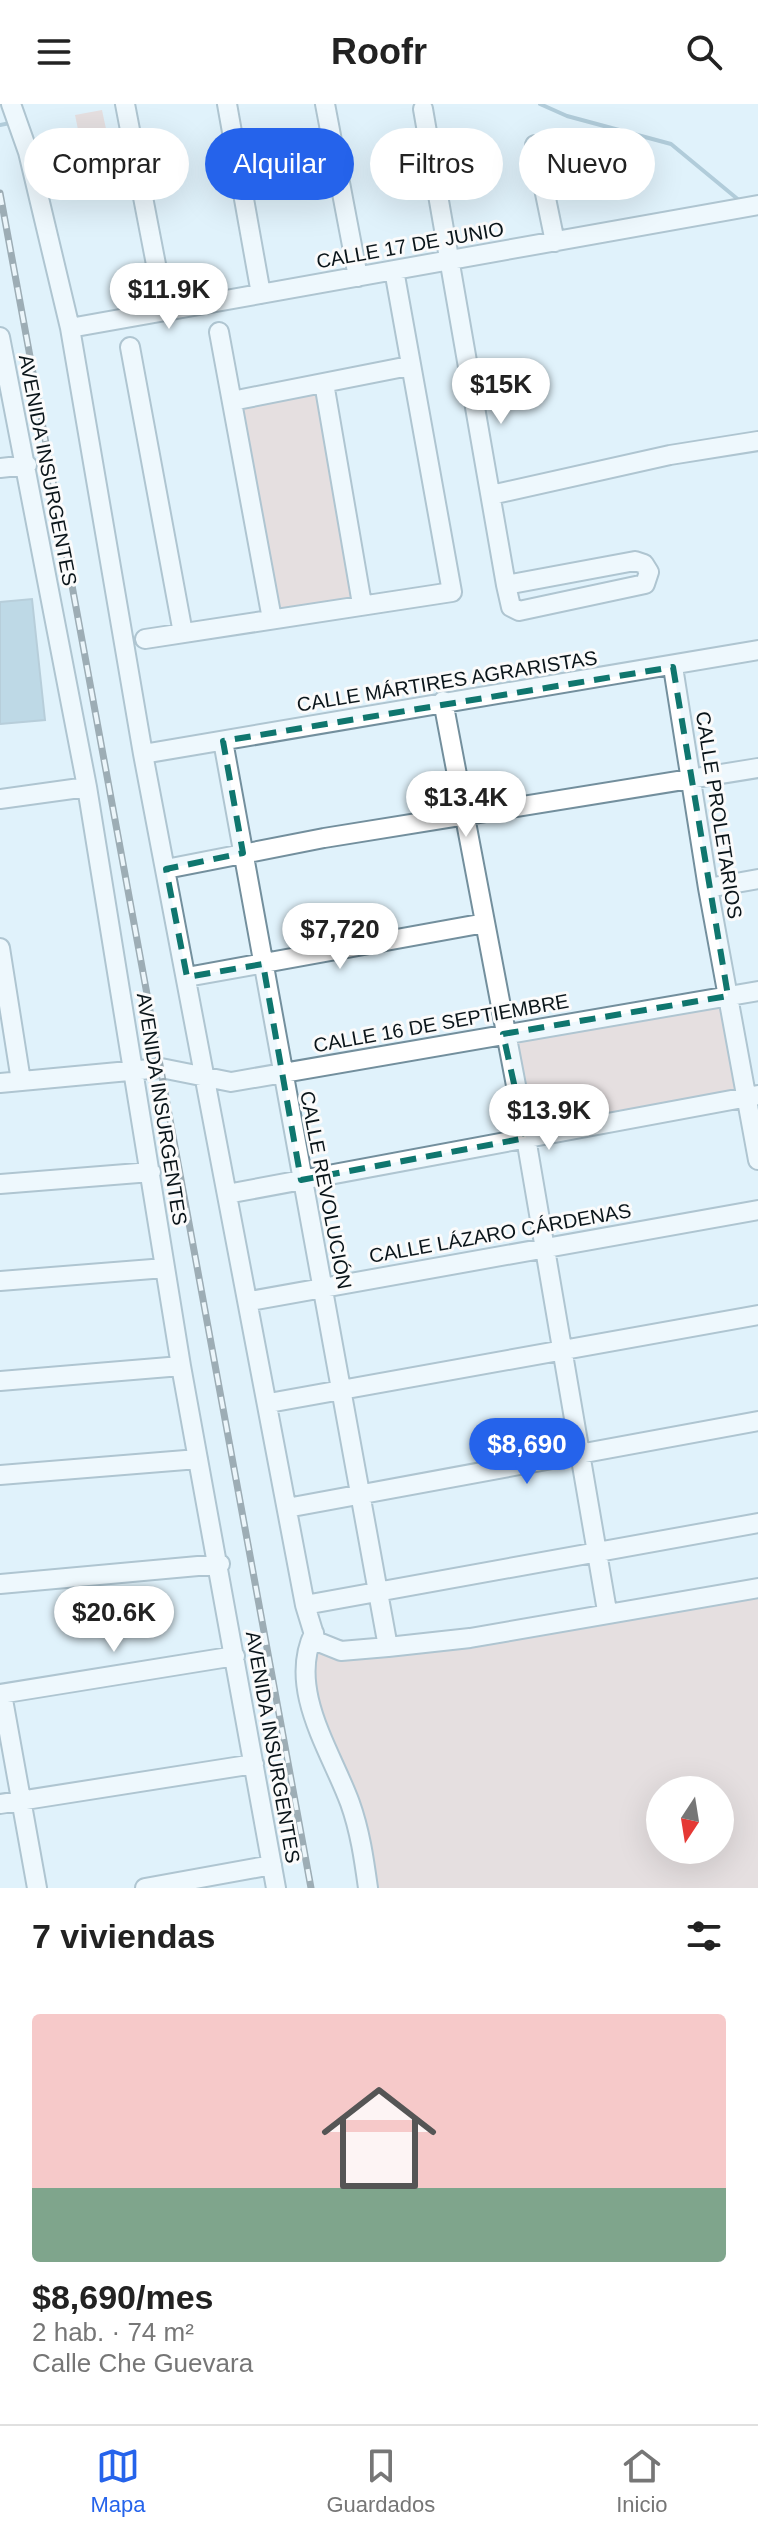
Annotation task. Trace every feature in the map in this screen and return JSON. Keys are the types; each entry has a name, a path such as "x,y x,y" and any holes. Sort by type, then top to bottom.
{"street":[{"path":"125,104 165,311"},
{"path":"227,104 261,294"},
{"path":"325,104 358,277"},
{"path":"13,109 28,152 70,328 143,754 250,1301 305,1605 315,1637 305,1658 313,1711 327,1754 351,1806 368,1888"},
{"path":"423,109 452,260 506,585 514,610 621,591 645,584 649,572 644,564 635,561 506,585"},
{"path":"546,200 555,242"},
{"name":"CALLE 17 DE JUNIO","path":"70,328 758,205"},
{"path":"145,639 452,592 394,270"},
{"path":"219,332 272,619"},
{"name":"AVENIDA INSURGENTES","path":"0,337 87,787 181,1366 220,1564 276,1888"},
{"path":"130,347 183,633"},
{"path":"232,401 409,366"},
{"path":"324,383 362,604"},
{"path":"491,495 670,455 758,441"},
{"path":"0,468 27,465"},
{"name":"CALLE MÁRTIRES AGRARISTAS","path":"143,754 443,701 673,667 758,650"},
{"name":"CALLE PROLETARIOS","path":"673,667 708,888 728,996 752,1096 758,1160"},
{"path":"443,701 467,817 503,1034 526,1138 607,1611"},
{"name":"CALLE REVOLUCIÓN","path":"223,741 281,1073 388,1647"},
{"path":"166,869 243,853 758,768"},
{"path":"0,799 87,787"},
{"path":"708,888 758,879"},
{"path":"187,977 485,923"},
{"path":"0,948 21,1081"},
{"name":"CALLE 16 DE SEPTIEMBRE","path":"0,1083 161,1068 231,1082 758,991"},
{"path":"227,1194 752,1096"},
{"path":"0,1184 151,1172"},
{"name":"CALLE LÁZARO CÁRDENAS","path":"250,1301 758,1210"},
{"path":"0,1281 165,1268"},
{"path":"269,1403 758,1315"},
{"path":"0,1381 181,1366"},
{"path":"287,1508 758,1421"},
{"path":"0,1475 198,1459"},
{"path":"305,1605 758,1523"},
{"path":"0,1584 220,1564"},
{"path":"315,1637 341,1651 388,1647 483,1635 607,1611 758,1588"},
{"path":"37,1888 1,1694 235,1656"},
{"path":"0,1804 254,1764"},
{"path":"145,1888 272,1865"}],"highlighted area":[{"path":"673,667 728,996 503,1034 526,1138 301,1180 263,964 187,977 166,869 243,853 223,741"}],"shaded area":[{"path":"102,110 106,128 78,128 75,115"},
{"path":"324,383 362,604 272,619 232,401"},
{"path":"728,996 746,1097 526,1138 503,1034"},
{"path":"758,1588 758,1888 368,1888 313,1711 314,1633 331,1649"}],"building":[{"path":"32,599 45,720 0,724 0,602"}],"waterway":[{"path":"540,104 567,116 671,144 740,201"},
{"path":"0,125 10,123"}],"railway":[{"path":"0,193 311,1888"}]}
